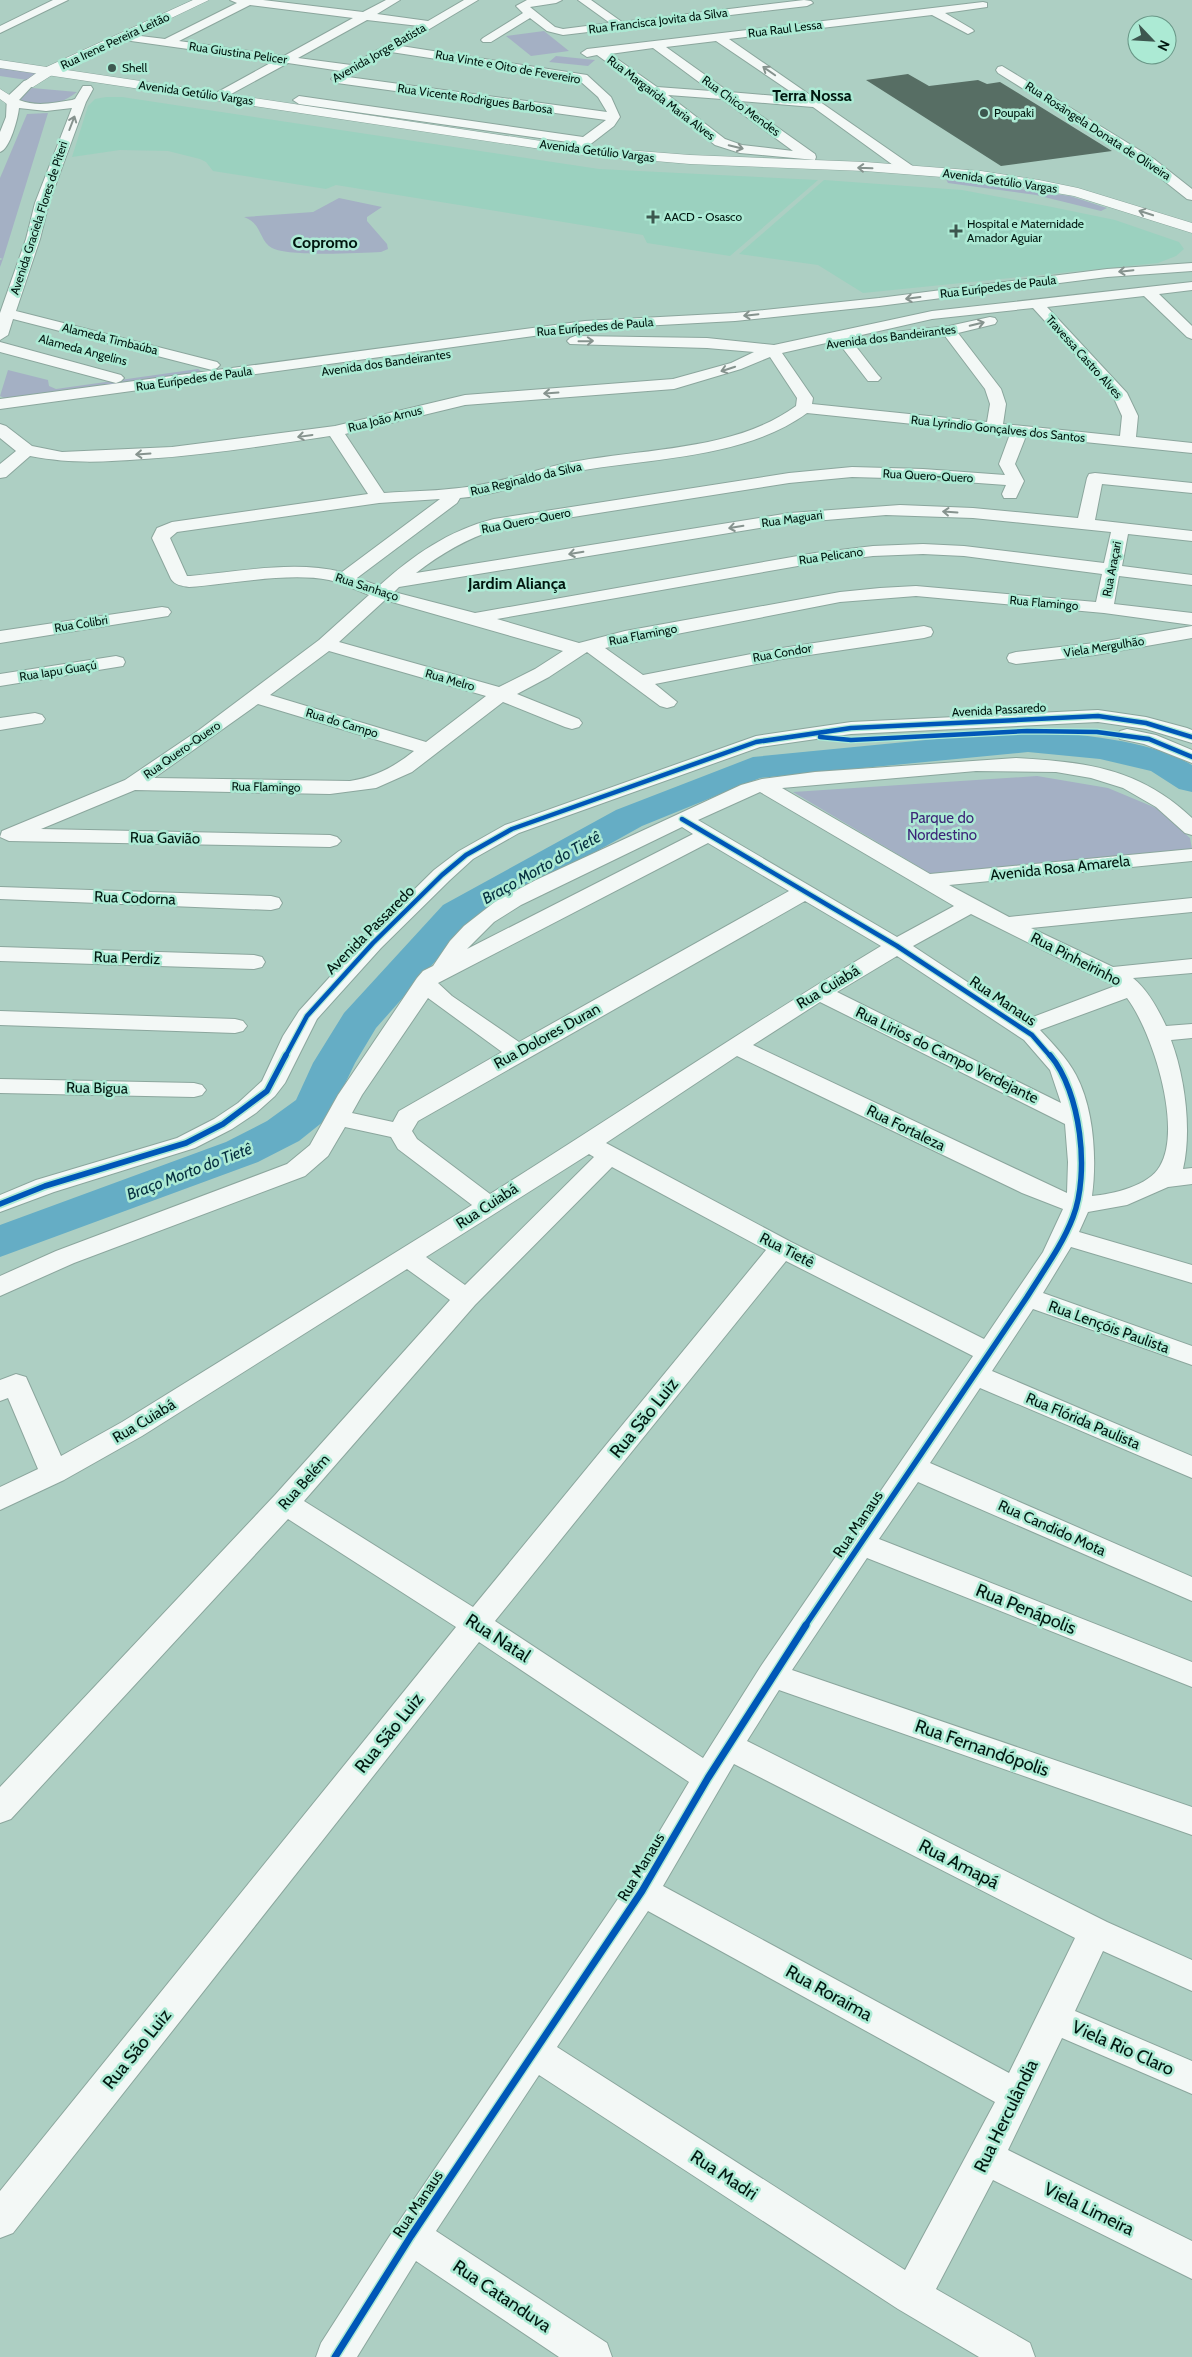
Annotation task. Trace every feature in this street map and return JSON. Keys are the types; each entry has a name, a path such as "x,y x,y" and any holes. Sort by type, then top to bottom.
{"main road":[{"name":"Rua Irene Pereira Leitão","path":"28,84 47,72 203,0"},
{"name":"Avenida Getúlio Vargas","path":"0,64 47,72 84,90 220,96 293,103 574,150 675,160 909,170 1011,180 1065,190 1192,228"},
{"path":"0,80 47,86"},
{"name":"Avenida Getúlio Vargas","path":"67,88 155,97 604,163 654,168 936,185 969,189"},
{"path":"0,93 12,101"},
{"path":"936,185 935,178 952,173"},
{"path":"1098,213 1192,241"}],"street":[{"path":"0,30 62,0"},
{"path":"236,0 429,24"},
{"path":"220,96 394,0"},
{"name":"Avenida Jorge Batista","path":"333,81 472,0"},
{"path":"487,40 529,8 556,0"},
{"path":"584,0 620,25"},
{"path":"728,0 744,11"},
{"path":"166,42 251,1"},
{"name":"Rua Raul Lessa","path":"593,53 983,5"},
{"path":"811,6 839,23"},
{"name":"Rua Francisca Jovita da Silva","path":"529,8 552,29 569,31 682,17 811,6"},
{"path":"669,8 817,104 909,170"},
{"path":"934,11 968,30"},
{"name":"Rua Giustina Pelicer","path":"124,37 353,69"},
{"name":"Rua Chico Mendes","path":"656,45 728,95 810,157 827,166"},
{"name":"Rua Vinte e Oito de Fevereiro","path":"390,48 573,75 592,83 614,110 614,117"},
{"name":"Rua Margarida Maria Alves","path":"593,53 654,90 720,142 740,149 810,157"},
{"path":"435,65 450,56"},
{"path":"496,76 512,65"},
{"name":"Rua Rosângela Donata de Oliveira","path":"1002,70 1149,162 1192,196"},
{"path":"558,86 573,75"},
{"path":"398,88 413,79"},
{"name":"Rua Vicente Rodrigues Barbosa","path":"333,81 614,117"},
{"path":"0,148 12,117 14,94 28,84"},
{"path":"463,97 479,86"},
{"path":"12,101 32,107 56,107 84,90"},
{"name":"Avenida Graciela Flores de Piteri","path":"1,332 33,239 40,207 84,90"},
{"path":"654,90 817,104"},
{"path":"293,103 314,91"},
{"path":"495,129 543,96"},
{"name":"Avenida Getúlio Vargas","path":"293,103 586,141"},
{"path":"12,117 17,112 32,107"},
{"path":"574,150 614,117"},
{"path":"1154,268 1192,256"},
{"name":"Rua Eurípedes de Paula","path":"0,404 525,328 744,316 879,302 1154,268 1192,266"},
{"name":"Avenida dos Bandeirantes","path":"773,350 932,314 1192,286"},
{"path":"1147,290 1192,334"},
{"name":"Avenida dos Bandeirantes","path":"0,415 523,344 584,341 666,342 738,345 773,350 949,331 996,319 1035,302"},
{"name":"Travessa Castro Alves","path":"1035,302 1118,393 1130,409 1132,420 1127,442"},
{"name":"Alameda Timbaúba","path":"8,313 212,365"},
{"path":"949,331 993,389 998,404 994,429"},
{"name":"Alameda Angelins","path":"1,332 21,334"},
{"path":"846,342 873,378"},
{"path":"0,347 116,378"},
{"path":"773,350 805,398 804,408"},
{"name":"Rua João Arnus","path":"0,429 14,442 27,450 62,457 96,457 172,452 335,431 465,400 674,384 736,366 773,350"},
{"name":"Rua Lyrindio Gonçalves dos Santos","path":"804,408 1019,432 1192,448"},
{"name":"Rua Reginaldo da Silva","path":"172,527 379,498 453,494 577,466 676,452 746,438 782,424 804,408"},
{"path":"335,431 379,498"},
{"path":"999,516 1016,481 1007,464 1019,432"},
{"path":"0,473 27,450"},
{"name":"Rua Quero-Quero","path":"4,835 132,784 206,734 326,644 388,588 435,550 465,534 494,524 789,478 852,472 923,474 1016,481"},
{"path":"1086,526 1095,478 1192,488"},
{"path":"344,579 451,500 453,494"},
{"name":"Rua Maguari","path":"388,588 780,520 853,511 900,510 999,516 1192,536"},
{"name":"Rua Sanhaço","path":"172,527 163,532 161,538 180,579 190,582 287,573 317,573 388,588 474,618 585,648 641,681 667,702"},
{"name":"Rua Araçari","path":"1104,608 1120,530"},
{"name":"Rua Pelicano","path":"474,618 815,558 873,551 923,549 964,551 1192,580"},
{"name":"Rua Flamingo","path":"132,784 302,788 360,786 394,775 501,694 585,648 625,637 830,599 880,593 940,593 1104,608 1192,619"},
{"name":"Rua Colibri","path":"0,637 162,612"},
{"name":"Rua Condor","path":"641,681 801,650 924,632"},
{"name":"Viela Mergulhão","path":"1016,658 1095,649 1192,632"},
{"name":"Rua Melro","path":"326,644 501,694 572,723"},
{"name":"Rua Iapu Guaçú","path":"0,680 116,662"},
{"name":"Rua do Campo","path":"256,697 428,749"},
{"name":"Avenida Passaredo","path":"0,1204 45,1186 186,1143 210,1132 247,1108 267,1091 307,1016 342,975 442,875 490,840 512,829 576,804 756,742 851,728 1098,716 1130,719 1166,727 1192,737"},
{"path":"0,724 35,719"},
{"name":"Avenida Passaredo","path":"805,736 851,740 1027,731 1097,732 1149,739 1192,757"},
{"path":"0,1287 65,1257 296,1170 319,1150 350,1095 448,957 494,912 532,891 682,819 762,785 846,775 1006,763 1038,763 1068,767 1137,787 1178,812 1192,829"},
{"name":"Rua Pinheirinho","path":"762,785 970,906 1109,974 1132,988 1146,1009 1185,1104 1180,1141 1174,1164 1163,1180"},
{"name":"Rua Manaus","path":"335,2357 412,2236 536,2053 642,1891 708,1778 772,1675 1027,1297 1063,1236 1077,1204 1081,1168 1072,1098 1061,1069 1048,1051 1024,1028 896,946 682,819"},
{"path":"433,977 709,834"},
{"name":"Rua Gavião","path":"4,835 330,840"},
{"name":"Avenida Rosa Amarela","path":"928,881 1192,855"},
{"name":"Rua Dolores Duran","path":"400,1131 403,1123 412,1114 518,1052 804,892"},
{"name":"Rua Codorna","path":"0,893 271,903"},
{"path":"1004,924 1192,905"},
{"name":"Rua Cuiabá","path":"0,1499 54,1473 132,1430 488,1205 598,1150 736,1046 819,992 896,946 970,906"},
{"name":"Rua Perdiz","path":"0,954 254,962"},
{"path":"1109,974 1192,966"},
{"path":"433,977 444,1001 518,1052"},
{"path":"1024,1028 1132,988"},
{"name":"Rua Lirios do Campo Verdejante","path":"819,992 1075,1119"},
{"path":"0,1018 235,1026"},
{"path":"1157,1034 1192,1032"},
{"name":"Rua Fortaleza","path":"736,1046 1031,1188 1077,1204"},
{"name":"Rua Bigua","path":"0,1086 194,1090"},
{"path":"338,1118 400,1131 407,1144 488,1205"},
{"name":"Rua Tietê","path":"598,1150 782,1248 982,1363"},
{"name":"Rua Belém","path":"0,1809 285,1503 598,1150"},
{"path":"1077,1204 1124,1198 1163,1180 1192,1176"},
{"path":"1063,1236 1192,1274"},
{"name":"Rua São Luiz","path":"0,2220 476,1624 782,1248"},
{"path":"408,1257 466,1299"},
{"name":"Rua Lençóis Paulista","path":"1027,1297 1192,1356"},
{"name":"Rua Flórida Paulista","path":"982,1363 1192,1468"},
{"path":"8,1387 54,1473"},
{"name":"Rua Candido Mota","path":"911,1467 1192,1590"},
{"name":"Rua Natal","path":"285,1503 476,1624 708,1778"},
{"name":"Rua Penápolis","path":"860,1543 1192,1675"},
{"name":"Rua Fernandópolis","path":"772,1675 1192,1821"},
{"name":"Rua Amapá","path":"729,1747 1095,1932 1192,1976"},
{"name":"Rua Roraima","path":"642,1891 1016,2095"},
{"name":"Rua Herculândia","path":"912,2296 986,2158 1095,1932"},
{"name":"Viela Rio Claro","path":"1054,2018 1192,2078"},
{"name":"Rua Madri","path":"536,2053 912,2296 1016,2357"},
{"name":"Viela Limeira","path":"986,2158 1192,2261"},
{"name":"Rua Catanduva","path":"412,2236 593,2357"}],"shaded area":[{"path":"122,97 599,169 818,180 730,256 647,243 643,235 336,185 326,189 213,171 206,162 200,159 168,151 120,150 72,157 88,106 95,99"},
{"name":"Hospital e Maternidade Amador Aguiar","path":"824,180 962,190 1047,206 1115,220 1179,242 1184,249 1176,256 1158,263 863,293 818,265 739,254"}],"green space":[{"path":"544,31 569,51 531,56 506,36"},
{"path":"556,56 595,60 588,66 549,62"},
{"path":"0,67 37,73 27,80 0,76"},
{"path":"32,88 77,92 63,101 50,105 35,106 19,103 20,98"},
{"path":"48,113 3,259 0,258 0,178 27,114"},
{"path":"946,179 1070,196 1107,208 1101,211 1036,195 948,183"},
{"path":"339,198 382,207 367,217 367,221 387,244 388,249 381,252 341,254 281,251 268,245 254,223 244,217 313,212"},
{"path":"198,369 204,373 4,398 0,396 8,370 48,380 49,386 56,389"},
{"name":"Parque do Nordestino","path":"1037,776 1108,788 1156,808 1190,838 1192,849 931,874 793,792"}],"building":[{"name":"Poupaki","path":"908,74 929,86 978,80 987,84 1000,82 1112,151 1001,166 866,80"}],"waterway":[{"name":"Braço Morto do Tietê","path":"0,1242 242,1152 283,1131 314,1107 334,1063 359,1022 457,913 629,818 753,768 1028,741 1100,748 1163,763 1192,781"}],"cycle path":[{"path":"0,1204 45,1186 186,1143 223,1124 247,1108 267,1091 273,1083 295,1036 307,1016 373,943 442,875 466,855 512,829 756,742 851,728 1098,716 1146,723 1192,737"},
{"path":"820,737 851,740 1027,731 1097,732 1149,739 1192,757"},
{"path":"335,2357 411,2236 642,1891 708,1778 772,1675 1027,1297 1062,1241 1077,1206 1081,1179 1081,1162 1078,1127 1072,1096 1061,1070 1032,1035 897,946 682,819"}],"place":[{"name":"Shell","path":"112,68"},
{"name":"Poupaki","path":"984,113"},
{"name":"AACD - Osasco","path":"653,217"},
{"name":"Hospital e Maternidade Amador Aguiar","path":"956,231"}],"district":[{"name":"Terra Nossa","path":"812,95"},
{"name":"Copromo","path":"325,242"},
{"name":"Jardim Aliança","path":"517,583"}]}
